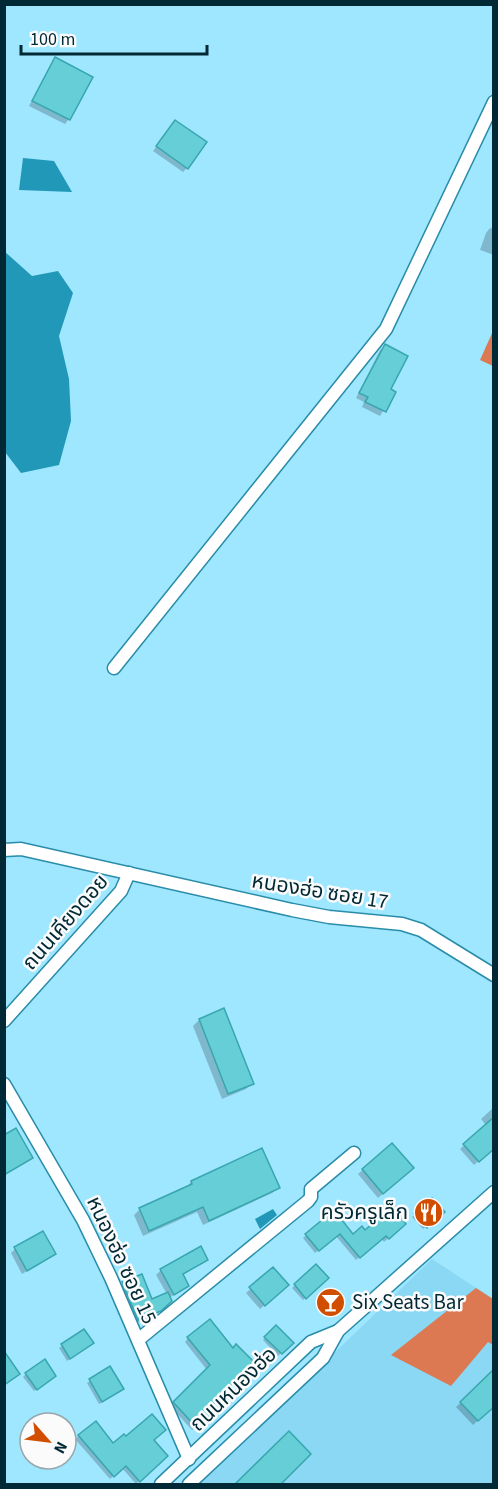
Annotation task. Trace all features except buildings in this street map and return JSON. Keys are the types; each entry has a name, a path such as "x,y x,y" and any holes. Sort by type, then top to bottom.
{"street":[{"path":"114,668 386,329 494,102"},
{"name":"หนองฮ่อ ซอย 17","path":"4,850 21,849 329,917 402,924 421,930 494,975"},
{"name":"ถนนเคียงดอย","path":"4,1021 121,891 129,873"},
{"name":"หนองฮ่อ ซอย 15","path":"4,1084 83,1220 189,1459"},
{"path":"138,1340 308,1201 312,1193 311,1189 354,1153"},
{"name":"ถนนหนองฮ่อ","path":"189,1485 322,1358 338,1331 494,1192"},
{"name":"ถนนหนองฮ่อ","path":"161,1485 311,1342 338,1331"}],"shaded area":[{"path":"23,158 54,161 72,192 19,190"},
{"path":"4,251 32,276 58,271 73,293 59,336 69,379 71,421 59,465 21,473 5,452"},
{"path":"493,331 493,366 480,360"},
{"path":"273,1209 277,1215 260,1229 255,1219"},
{"path":"432,1259 493,1299 493,1484 198,1484"},
{"path":"476,1288 493,1299 493,1345 488,1342 451,1386 391,1355"}],"place":[{"name":"ครัวครูเล็ก","path":"429,1212"},
{"name":"Six Seats Bar","path":"331,1302"}]}
